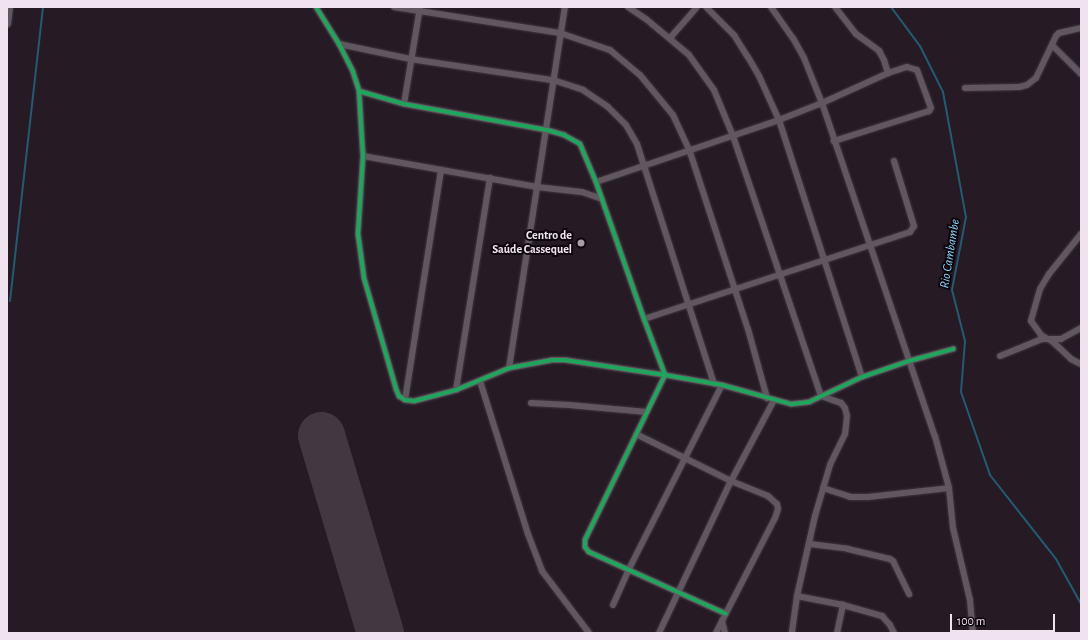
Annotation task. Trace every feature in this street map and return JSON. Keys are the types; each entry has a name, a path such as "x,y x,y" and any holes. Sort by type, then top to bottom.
{"street":[{"path":"7,23 8,7"},
{"path":"316,7 339,44 353,72 359,92 363,156 358,234 364,278 396,388 399,396 405,400 414,401 456,390 509,368 542,361 565,360 722,385 791,404 801,403 821,396 862,377 908,361 953,349"},
{"path":"394,7 420,9 560,33 610,50 630,66 673,115 689,149 770,399 659,633"},
{"path":"509,368 565,7"},
{"path":"628,7 690,55 714,90 733,136 821,396"},
{"path":"670,38 697,7"},
{"path":"706,7 734,35 759,76 779,120 862,377"},
{"path":"771,7 793,38 804,58 822,103 908,361 935,436 949,488 953,528 970,600 973,633"},
{"path":"836,7 856,34 879,51 884,60 888,73"},
{"path":"404,104 410,59 420,9"},
{"path":"965,88 1019,87 1027,85 1036,78 1059,33 1081,28"},
{"path":"339,44 410,59 553,80 584,90 608,107 626,125 637,144 690,304 714,384"},
{"path":"1052,45 1081,74"},
{"path":"596,182 689,149 779,120 822,103 888,73 907,67 917,70 930,106 930,110 834,140"},
{"path":"359,92 404,104 547,130 564,135 580,144 596,182 665,375 585,540 585,547 589,552 726,614"},
{"path":"363,156 537,187 582,192 602,199"},
{"path":"644,319 910,232 914,226 894,161"},
{"path":"405,400 441,170"},
{"path":"456,390 490,178"},
{"path":"1081,234 1049,274 1037,298 1031,321 1037,331 1048,338 1071,359 1081,364"},
{"path":"1000,356 1048,338 1061,339 1081,328"},
{"path":"480,381 526,527 540,566 550,582 589,633"},
{"path":"613,606 629,569 722,385"},
{"path":"792,633 797,596 823,488 836,450 845,434 847,416 845,408 841,403 821,396"},
{"path":"531,403 647,412"},
{"path":"636,434 731,481 768,496 776,504 778,509 716,633"},
{"path":"823,488 850,497 868,498 949,488"},
{"path":"810,544 848,549 890,559 893,562 909,594"},
{"path":"797,596 843,605 882,616 890,625 894,633"},
{"path":"838,633 843,605"},
{"path":"722,621 725,633"},
{"path":"582,624 594,633"}],"waterway":[{"path":"10,301 43,7"},
{"name":"Rio Cambambe","path":"891,7 920,46 943,92 966,217 952,290 965,341 961,392 990,475 1056,559 1081,604"}],"runway":[{"path":"321,435 380,633"}],"cycle path":[{"path":"316,7 339,44 353,72 359,91 363,156 358,234 364,278 396,389 399,396 405,400 414,401 456,390 509,368 552,360 565,360 722,385 791,404 809,402 862,377 909,361 953,349"},
{"path":"359,91 404,104 547,130 564,135 580,144 596,182 665,375 585,540 585,547 589,552 726,614"}],"place":[{"name":"Centro de Saúde Cassequel","path":"581,243"}]}
